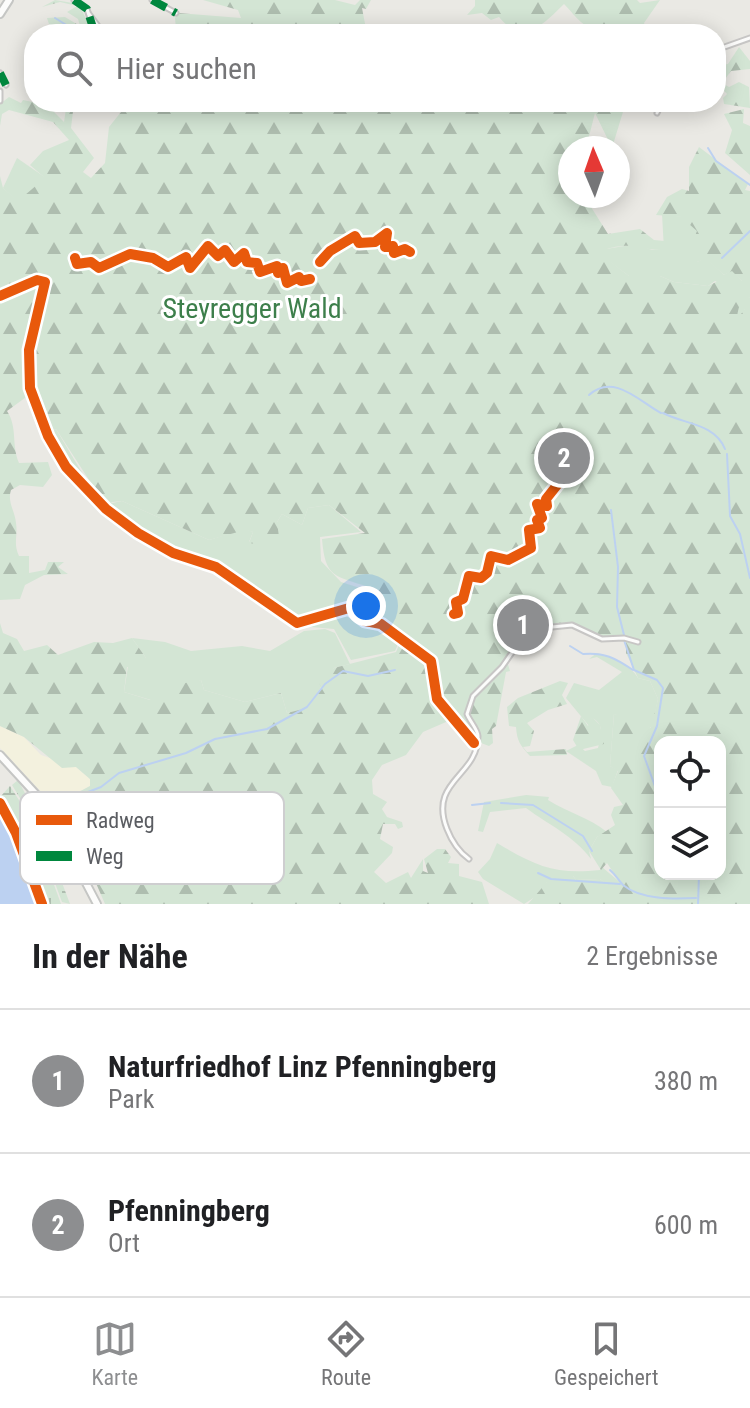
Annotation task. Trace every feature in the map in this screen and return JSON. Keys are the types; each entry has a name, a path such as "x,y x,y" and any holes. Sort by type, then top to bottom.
{"main road":[{"path":"0,14 9,0"},
{"path":"0,755 35,792"},
{"path":"87,884 97,904"}],"street":[{"path":"74,0 83,4 96,24"},
{"path":"152,0 176,13"},
{"path":"89,14 92,24"},
{"path":"726,46 750,38"},
{"path":"0,73 6,85"},
{"path":"0,91 0,101"},
{"path":"0,296 37,280 45,282 28,358 31,396 64,464 106,509 164,549 216,567 297,623 349,608 365,621 381,624 431,661 437,699 474,743"},
{"path":"469,859 451,839 441,808 448,787 474,758 474,743 478,734 467,714 471,699 525,639 552,627 572,625 602,639 624,638 638,642"}],"shaded area":[{"path":"0,726 24,737 41,755 76,767 90,779 90,786 79,792 41,792 0,748"}],"green space":[{"path":"55,0 79,4 88,24 79,24 78,19 67,12 77,6 60,2 42,7"},
{"path":"203,0 335,0 355,5 360,0 371,0 366,9 362,8 365,24 176,24 178,13 241,18 238,10"},
{"path":"475,0 637,0 640,3 660,0 644,24 584,24 564,4 542,24 506,24 499,17 491,20 482,13 467,15 475,6"},
{"path":"65,17 77,24 49,24 47,18"},
{"path":"739,47 750,61 750,69 731,71 726,78 728,64"},
{"path":"739,82 749,87 750,108 726,104 726,85"},
{"name":"Steyregger Wald","path":"9,97 21,103 24,100 24,112 54,112 64,122 66,112 73,112 71,128 94,158 83,172 91,178 105,163 109,127 121,112 623,112 616,136 606,136 595,113 589,136 558,136 558,208 592,208 608,234 640,229 654,240 665,241 664,250 631,246 607,249 603,256 629,276 660,276 674,282 708,286 720,280 723,285 732,285 739,295 737,319 745,309 750,309 750,904 528,904 547,882 538,873 573,876 576,880 600,879 613,888 621,884 607,863 601,870 589,851 597,837 615,825 611,815 614,807 623,805 611,788 618,771 610,766 614,714 638,718 651,728 658,699 650,681 638,678 626,653 626,637 602,638 584,627 565,624 516,639 506,658 510,671 506,672 496,726 492,729 493,743 489,746 473,740 453,719 423,732 406,755 382,765 372,780 373,794 387,802 382,809 387,817 402,822 403,827 398,829 395,824 383,824 380,839 393,847 392,853 374,872 386,883 408,872 411,878 423,859 423,871 428,873 424,859 437,849 445,849 451,857 448,863 459,864 459,876 482,882 489,904 105,904 96,884 284,884 284,792 79,792 90,786 90,779 76,767 62,768 24,737 0,726 0,623 3,633 17,639 24,651 47,645 58,655 94,642 113,643 132,638 146,658 144,667 127,667 124,692 150,700 163,687 201,680 204,690 245,702 281,693 287,713 307,708 322,688 319,683 334,668 396,652 401,640 383,625 359,613 358,604 364,604 369,587 340,577 329,568 322,539 365,533 329,505 308,508 302,525 282,514 277,522 279,537 271,546 249,543 253,532 245,530 209,540 122,501 104,503 56,429 48,433 32,393 28,351 29,395 7,411 19,463 48,462 52,475 43,487 20,485 11,490 16,547 19,556 29,556 29,573 45,570 48,562 64,562 58,567 68,574 44,575 25,585 20,599 0,600 0,298 39,281 44,283 39,309 47,284 44,279 36,278 0,295 0,176 3,188 18,201 45,178 30,165 43,151 69,140 53,122 9,110 2,114 0,126 0,104"},
{"path":"744,109 743,123 750,126 750,175 725,153 732,130 724,114"},
{"path":"699,147 748,184 745,190 750,191 750,297 747,299 742,291 742,281 732,271 724,275 706,259 697,262 692,243 697,231 681,217 656,215 667,197 682,189 689,191 689,167"},
{"path":"17,158 46,178 18,202 3,188"},
{"path":"662,214 682,217 698,231 697,262 706,258 724,275 732,270 742,281 747,298 750,297 750,309 745,309 741,319 737,319 723,285 715,281 708,286 674,282 660,276 629,276 602,256 606,249 636,244 652,250 664,250"},
{"path":"56,429 87,481 112,503 122,501 209,540 245,529 253,532 249,542 277,522 282,514 302,525 308,508 329,505 361,532 320,537 321,561 341,582 363,589 364,600 302,621 218,569 168,552 124,525 66,469 46,436"},
{"path":"350,609 362,620 381,625 399,642 395,651 351,660 334,629 300,626"},
{"path":"325,629 335,633 350,664 334,668 307,708 287,713 281,693 245,702 204,690 201,680 151,700 124,692 128,666 146,658 132,638 165,642 191,651 242,646 270,651 304,631"},
{"path":"597,653 625,665 638,678 650,681 658,699 652,728 614,714 610,766 618,770 612,787 602,785 596,771 566,751 578,745 585,751 598,748 599,724 592,718 589,726 566,698 574,683 599,690 622,672 597,657 589,659"},
{"path":"560,681 568,683 562,695 567,704 548,710 527,723 534,731 530,746 523,747 527,752 566,749 567,755 530,756 524,749 520,743 516,727 509,726 507,707 518,698"},
{"path":"581,716 588,726 592,717 600,725 604,744 579,750 573,740"},
{"path":"18,780 24,792 20,792 20,798 12,785"},
{"path":"10,786 20,802 20,832 17,824 1,796"},
{"path":"526,795 549,797 548,800 607,832 597,837 589,851 591,859 569,837 526,808 490,812 483,832 478,831 484,802"},
{"path":"497,843 523,858 558,870 600,870 602,867 622,884 613,889 600,879 576,880 573,876 548,881 538,895 524,904 483,879 478,872 490,859"},
{"path":"40,884 54,884 61,904 48,904"},
{"path":"55,884 62,884 70,904 62,902"}],"water":[{"path":"0,809 20,858 20,884 31,884 39,904 0,904"}],"waterway":[{"path":"55,18 65,24"},
{"path":"708,148 716,161 750,185"},
{"path":"722,258 750,231"},
{"path":"589,395 598,389 617,388 661,413"},
{"path":"663,413 706,429 720,440 725,449"},
{"path":"727,454 730,515"},
{"path":"611,510 618,567 617,607 624,635"},
{"path":"730,516 740,534 750,578"},
{"path":"624,640 634,670 657,680 663,688 657,726 644,756 654,784"},
{"path":"570,646 583,654 609,657 633,670"},
{"path":"88,792 101,787 119,773 186,753 215,739 267,729 307,707 325,684 343,671 368,676 395,670"},
{"path":"472,805 490,803"},
{"path":"501,803 533,805 583,836 592,851"},
{"path":"610,870 623,885 639,894 658,898 696,898"},
{"path":"538,873 551,879 620,884"},
{"path":"698,904 699,880"}],"marked path":[{"path":"74,0 87,9 92,24"},
{"path":"152,0 176,13"},
{"path":"0,73 6,85"}],"cycle path":[{"path":"320,262 330,251 355,236 359,243 375,242 387,233 385,247 393,246 394,253 405,249 410,252"},
{"path":"75,258 77,264 91,262 99,268 130,254 153,258 168,267 186,257 190,268 208,246 218,256 225,250 234,262 244,253 247,262 257,263 260,272 277,266 278,273 283,268 287,283 299,277 301,281 310,279"},
{"path":"0,296 37,280 45,282 29,350 30,388 48,436 66,467 106,509 138,533 173,553 216,567 297,623 349,608 365,621 381,624 431,661 437,699 474,743"},
{"path":"454,614 458,613 456,602 463,599 469,576 481,578 487,573 491,556 508,560 531,548 529,530 540,528 537,520 542,518 537,504 547,506 546,499 569,470"},
{"path":"0,803 20,844"},
{"path":"35,884 42,904"}],"place":[{"name":"Pfenningberg","path":"564,458"},
{"name":"Naturfriedhof Linz Pfenningberg","path":"523,625"}]}
